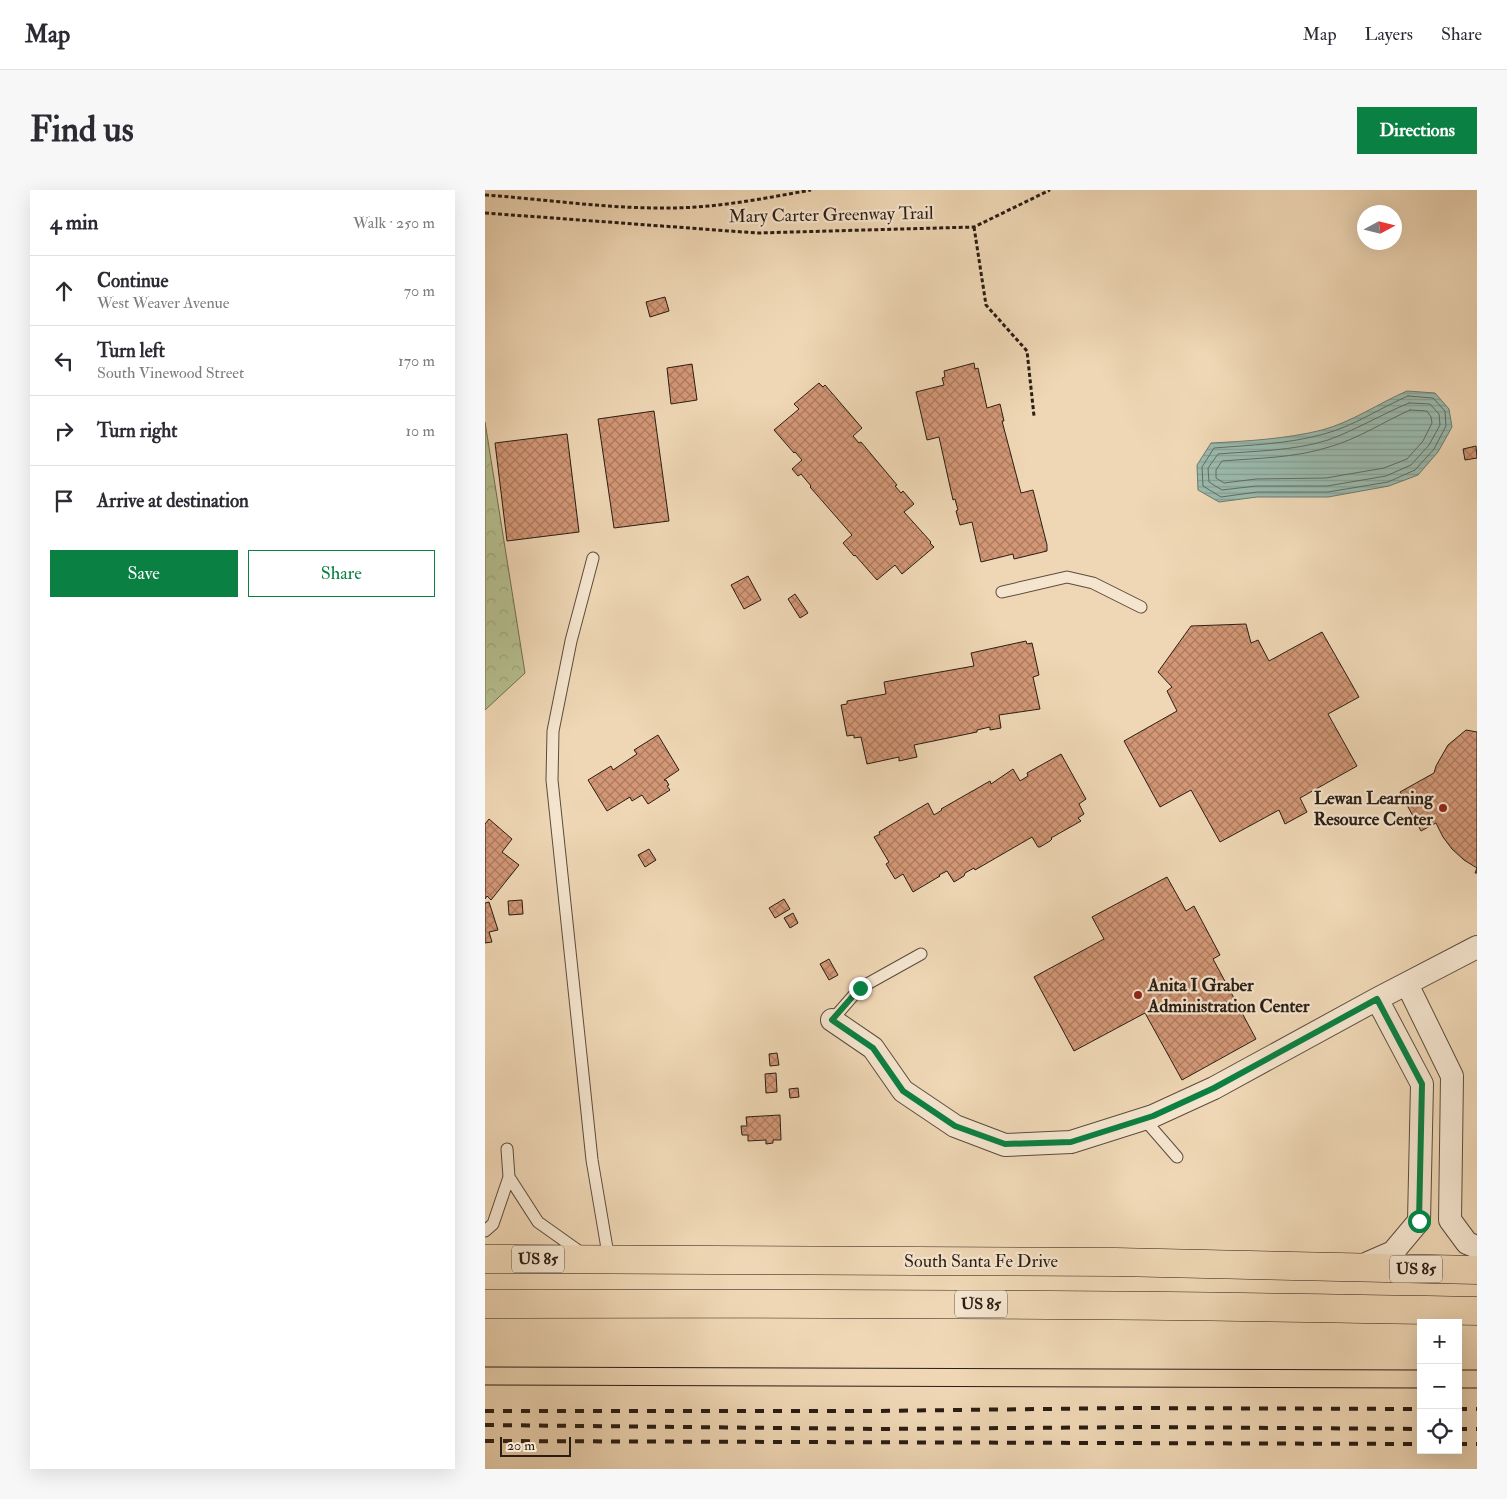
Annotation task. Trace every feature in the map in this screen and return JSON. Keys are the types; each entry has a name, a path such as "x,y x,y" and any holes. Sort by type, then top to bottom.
{"highway":[{"name":"South Santa Fe Drive","path":"485,1259 1116,1262 1477,1270"},
{"name":"US 85","path":"485,1304 881,1303 1477,1311"}],"street":[{"path":"832,1020 873,1048 903,1091 955,1126 1005,1144 1071,1142 1144,1120 1214,1088 1477,947"},
{"path":"1407,984 1452,1076 1450,1220 1467,1243 1477,1247"},
{"path":"1356,1267 1393,1252 1419,1221 1422,1084 1377,999"}],"lane":[{"path":"593,558 571,641 553,731 552,780 592,1160 600,1260"},
{"path":"1002,592 1067,577 1093,583 1141,607"},
{"path":"832,1020 860,988 921,954"},
{"path":"1144,1120 1177,1157"},
{"path":"485,1231 493,1224 509,1177 507,1149"},
{"path":"509,1177 538,1222 600,1260"}],"path":[{"name":"Mary Carter Greenway Trail","path":"485,195 608,206 661,208 740,203 811,190"},
{"name":"Mary Carter Greenway Trail","path":"485,213 757,233 974,227 1051,190"},
{"path":"974,227 986,305 1027,351 1034,416"}],"green space":[{"path":"485,422 525,673 485,710"}],"water":[{"path":"1407,391 1435,393 1449,409 1452,427 1438,452 1418,475 1389,486 1328,497 1257,497 1219,502 1198,490 1197,465 1211,443 1281,438 1322,430 1344,422"}],"building":[{"path":"665,297 669,311 650,317 646,302"},
{"path":"974,363 975,369 978,368 987,408 1000,404 1004,421 1002,421 1021,493 1033,490 1047,551 1014,559 1013,554 981,562 972,522 960,525 956,511 958,510 955,499 953,500 939,437 927,440 916,392 944,385 942,378 945,377 944,371"},
{"path":"692,364 697,400 671,404 667,368"},
{"path":"819,383 823,387 825,385 862,428 853,436 859,443 861,442 897,485 895,486 901,493 903,491 914,504 904,512 934,547 902,574 895,565 877,580 854,556 843,543 852,535 801,474 798,476 792,469 802,460 774,430 799,409 794,404"},
{"path":"654,411 669,521 614,528 598,419"},
{"path":"567,434 579,532 507,541 495,443"},
{"path":"1476,446 1477,458 1465,460 1463,449"},
{"path":"748,576 761,600 744,609 731,585"},
{"path":"795,594 808,613 800,618 788,599"},
{"path":"1246,624 1251,643 1258,640 1269,661 1322,632 1359,697 1328,714 1357,766 1300,798 1307,812 1285,824 1279,810 1220,842 1191,790 1160,807 1124,741 1177,711 1167,691 1172,687 1158,672 1191,626"},
{"path":"1026,641 1027,644 1032,643 1039,675 1033,677 1040,709 999,715 1001,728 990,730 990,727 977,730 977,732 914,745 917,757 899,761 899,757 867,764 861,737 847,736 841,705 847,704 847,701 886,694 884,682 974,666 971,653"},
{"name":"Lewan Learning Resource Center","path":"1466,730 1477,732 1477,868 1452,849 1436,823 1421,831 1400,792 1434,773 1448,745"},
{"path":"658,735 679,770 664,780 669,785 667,786 670,790 648,804 642,795 632,801 630,797 607,811 588,780 611,766 613,770 637,754 634,750"},
{"path":"1061,754 1086,799 1079,804 1084,814 1078,818 1081,821 1051,838 1050,841 1040,847 1038,847 1032,837 975,870 974,868 965,873 964,876 954,882 947,871 913,892 903,874 895,879 886,864 889,862 874,837 880,834 879,832 928,803 934,815 990,781 991,784 1013,769 1020,781 1028,776 1027,773"},
{"path":"489,819 512,839 502,852 519,865 491,900 487,896 485,899 485,824"},
{"path":"649,849 656,860 645,867 638,855"},
{"name":"Anita I Graber Administration Center","path":"1167,877 1186,911 1194,906 1220,955 1213,959 1256,1039 1182,1080 1145,1013 1074,1051 1034,977 1104,939 1092,917"},
{"path":"784,899 790,909 775,918 769,908"},
{"path":"522,900 523,914 509,915 508,901"},
{"path":"489,902 498,930 489,932 492,942 485,943 485,903"},
{"path":"793,913 798,923 790,928 784,918"},
{"path":"829,959 838,975 829,980 820,964"},
{"path":"777,1053 779,1065 770,1066 769,1054"},
{"path":"776,1073 777,1092 766,1093 765,1074"},
{"path":"798,1088 799,1097 790,1098 789,1089"},
{"path":"780,1115 781,1140 773,1140 773,1143 766,1144 766,1140 748,1141 748,1135 742,1135 741,1126 747,1126 746,1117"}],"tram line":[{"path":"485,1367 1417,1370"},
{"path":"1462,1370 1477,1370"},
{"path":"485,1385 1417,1388"},
{"path":"1462,1388 1477,1388"}],"railway":[{"path":"485,1411 872,1411 1127,1408 1417,1409"},
{"path":"1462,1409 1477,1409"},
{"path":"485,1425 880,1429 1148,1427 1417,1429"},
{"path":"1462,1429 1477,1429"},
{"path":"485,1441 1417,1444"},
{"path":"1462,1444 1477,1444"}],"place":[{"name":"Lewan Learning Resource Center","path":"1443,808"},
{"name":"Anita I Graber Administration Center","path":"1138,995"}],"route":[{"path":"860,988 832,1020 873,1048 903,1091 955,1126 1005,1144 1071,1142 1153,1116 1214,1088 1377,999 1422,1084 1419,1221"}]}
